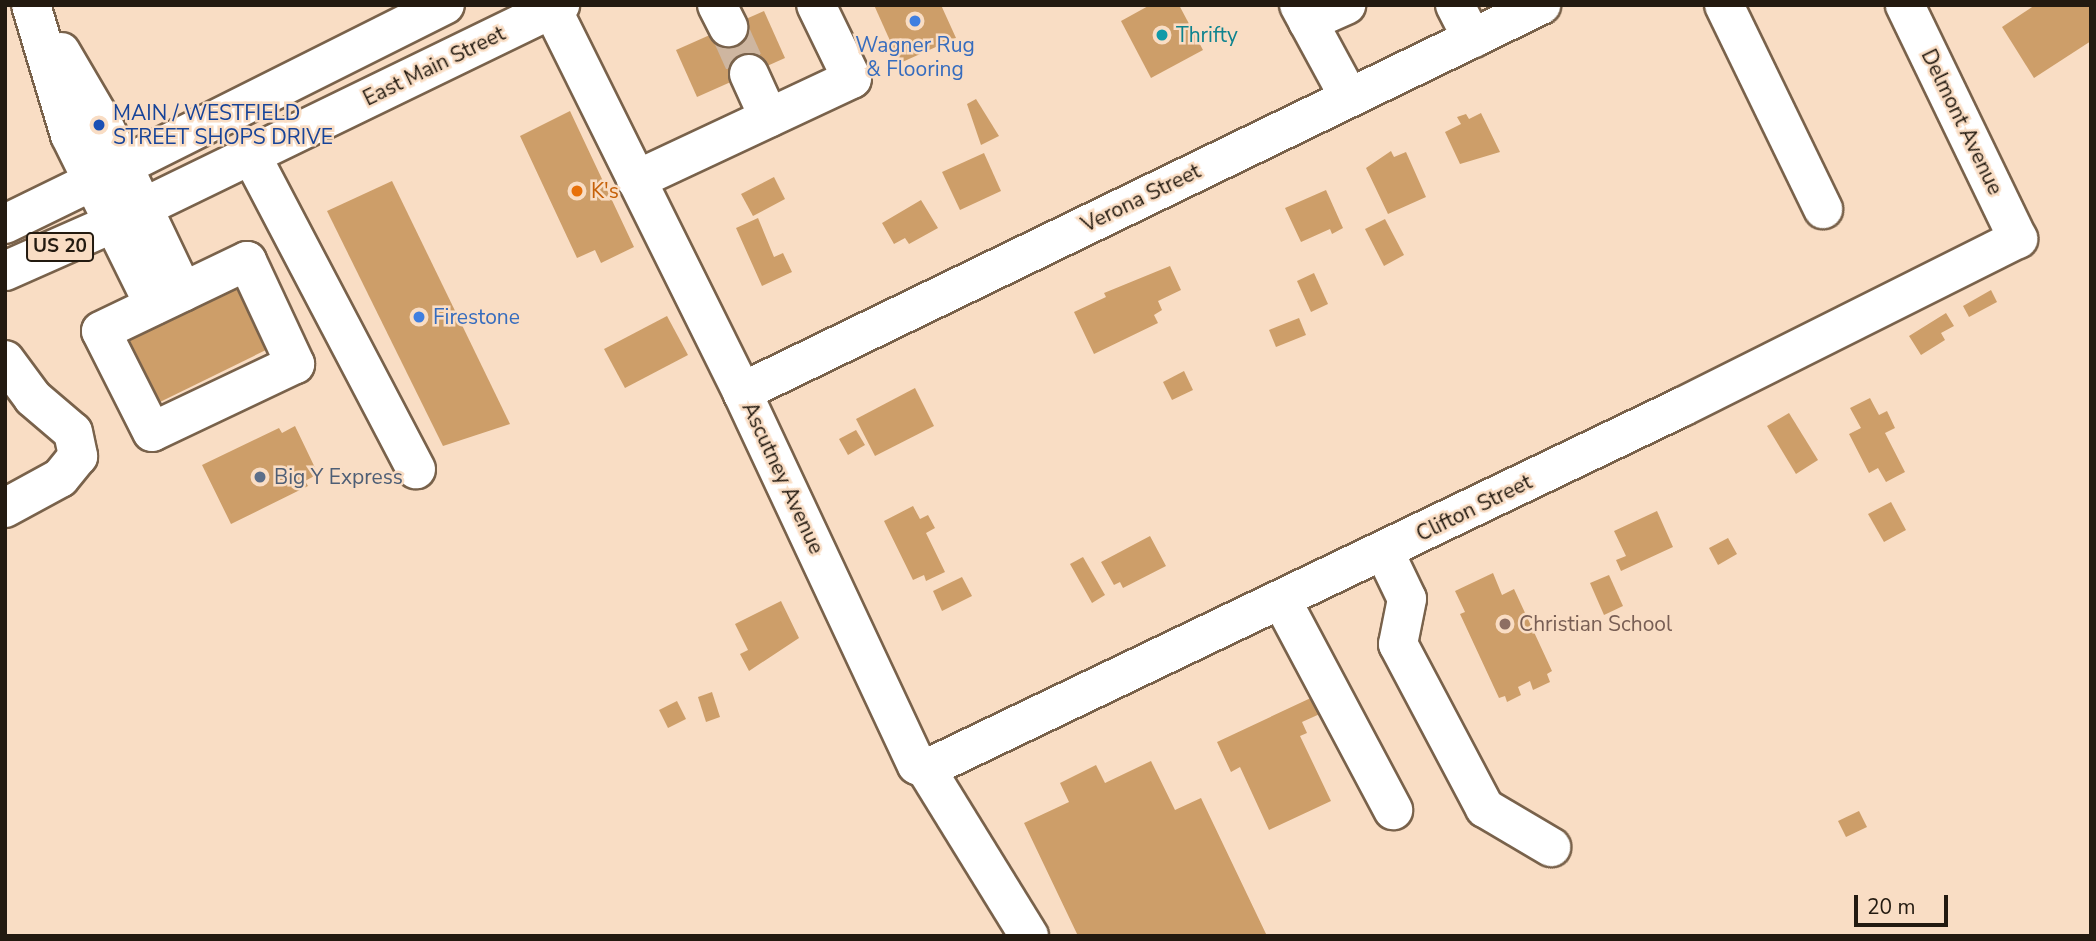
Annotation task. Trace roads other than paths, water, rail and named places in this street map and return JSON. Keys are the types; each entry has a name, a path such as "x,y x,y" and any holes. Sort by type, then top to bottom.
{"street":[{"path":"32,5 128,216 169,298"},
{"name":"US 20","path":"5,224 445,5"},
{"path":"636,180 852,79 816,5"},
{"path":"1346,5 1303,14 1349,97"},
{"path":"1455,5 1472,38"},
{"name":"Verona Street","path":"742,392 1541,5"},
{"path":"1724,5 1823,208"},
{"name":"Delmont Avenue","path":"1905,5 2018,239"},
{"name":"East Main Street","path":"5,271 128,216 556,7"},
{"name":"Ascutney Avenue","path":"556,7 636,180 742,392 917,765 926,769 1029,936"},
{"path":"749,74 769,118"},
{"path":"251,155 416,469"},
{"name":"Clifton Street","path":"926,769 1282,601 2018,239"},
{"path":"247,261 295,364 152,432 101,331 169,298 247,261"},
{"path":"5,360 33,398 73,432 78,456 60,478 5,508"},
{"path":"1384,551 1406,598 1398,644 1485,808 1552,847"},
{"path":"1282,601 1393,810"}],"tunnel":[{"path":"728,27 749,74"}],"place":[{"name":"Wagner Rug & Flooring","path":"915,21"},
{"name":"Thrifty","path":"1162,35"},
{"name":"MAIN / WESTFIELD STREET SHOPS DRIVE","path":"99,125"},
{"name":"K's","path":"577,191"},
{"name":"Firestone","path":"419,317"},
{"name":"Big Y Express","path":"260,477"},
{"name":"Christian School","path":"1505,624"}]}
